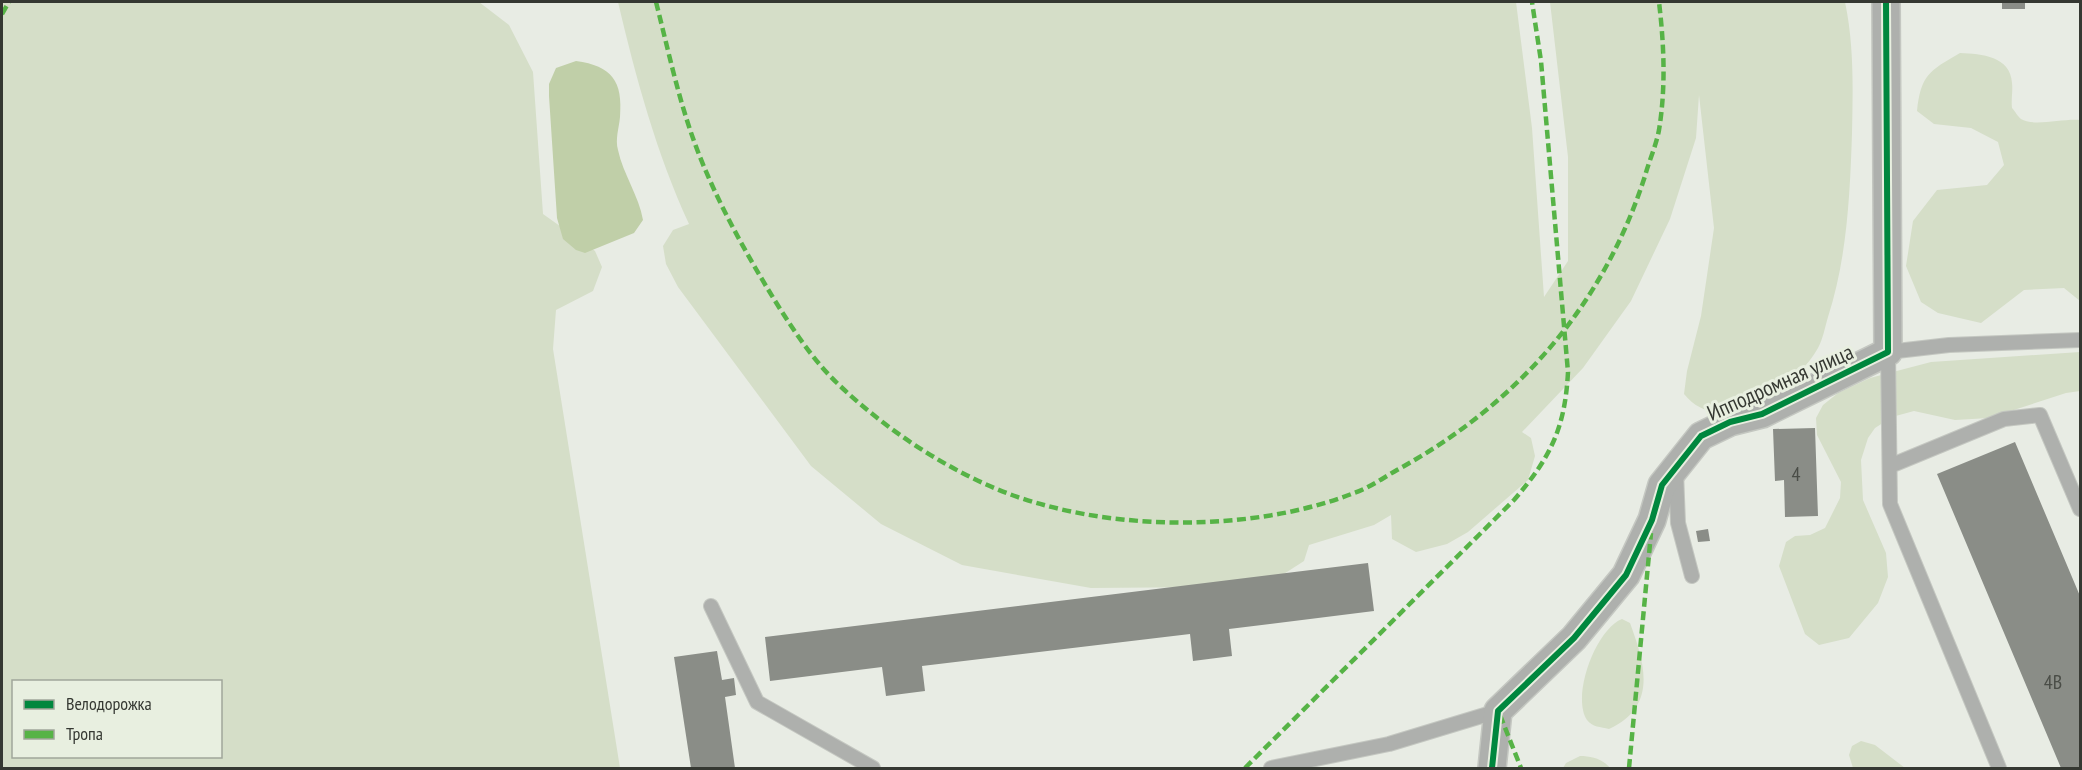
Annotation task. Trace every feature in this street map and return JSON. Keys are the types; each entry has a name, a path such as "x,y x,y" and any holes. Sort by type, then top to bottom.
{"street":[{"name":"Ипподромная улица","path":"1498,711 1574,638 1626,575 1652,520 1662,485 1701,436 1730,422 1762,414 1888,352 1886,2"},
{"path":"1491,768 1498,711"}],"lane":[{"path":"1999,768 1890,504 1888,352 1949,345 2080,340"},
{"path":"1890,466 2004,419 2040,415 2077,489 2080,509"},
{"path":"1676,467 1678,524 1692,576"},
{"path":"711,606 757,702 873,768"},
{"path":"1271,768 1389,744 1498,711"}],"shaded area":[{"path":"2,2 479,2 509,25 533,72 543,214 595,251 602,267 593,291 556,310 553,349 620,768 2,768"},
{"path":"618,2 1516,2 1532,128 1544,297 1568,261 1568,157 1550,2 1845,2 1852,67 1851,156 1849,203 1834,295 1823,337 1812,358 1796,376 1777,390 1745,406 1719,411 1697,406 1684,394 1687,371 1701,316 1714,228 1699,95 1696,138 1670,219 1631,301 1583,368 1522,432 1531,438 1535,456 1528,480 1468,532 1447,544 1416,552 1392,539 1391,515 1374,525 1309,545 1304,561 1276,579 1214,587 1091,588 962,565 881,524 811,466 678,287 666,264 663,246 673,230 689,224 648,115"},
{"path":"1960,53 1994,58 2006,67 2012,83 2012,108 2021,119 2033,122 2080,120 2080,301 2064,288 2024,290 1981,323 1938,313 1921,302 1906,266 1913,221 1937,190 1987,185 2004,165 1998,142 1971,128 1934,124 1917,111 1921,89 1928,75"},
{"path":"576,61 607,71 617,85 620,117 617,146 643,220 634,233 585,253 576,250 563,239 557,218 549,96 549,84 556,68"},
{"path":"2080,352 2080,391 2066,393 1989,418 1955,420 1914,411 1892,417 1875,428 1868,438 1861,460 1863,500 1886,553 1888,577 1878,603 1849,638 1819,645 1805,634 1779,566 1786,542 1795,536 1810,535 1825,528 1840,498 1841,482 1817,435 1816,418 1823,405 1838,393 1870,378 1931,362"},
{"path":"1622,619 1630,623 1640,654 1644,683 1635,708 1625,720 1609,729 1594,725 1587,720 1582,696 1584,680 1595,649 1612,625"},
{"path":"1861,741 1875,745 1905,768 1853,768 1849,755 1852,746"},
{"path":"1580,756 1604,762 1610,768 1563,768 1566,763"}],"building":[{"path":"2002,2 2025,2 2025,9 2002,9"},
{"path":"1815,428 1818,516 1785,517 1784,480 1775,481 1773,429"},
{"path":"2015,442 2080,596 2080,768 2061,768 1937,474"},
{"path":"1708,529 1710,541 1698,542 1696,531"},
{"path":"1368,563 1374,611 1229,629 1232,656 1193,661 1190,634 922,666 925,691 886,696 882,667 770,681 765,637"},
{"path":"717,651 722,680 734,678 736,695 725,697 735,768 691,768 674,657"}],"marked path":[{"path":"2,14 9,2"},
{"path":"656,2 687,119 714,190 730,223 782,311 808,349 837,383 882,422 907,440 933,457 988,485 1044,505 1081,513 1160,522 1200,522 1280,514 1354,493 1376,483 1440,444 1480,415 1517,383 1550,348 1579,309 1605,268 1627,224 1645,176 1659,130 1661,114 1663,50 1659,2"},
{"path":"1245,768 1514,500 1538,470 1554,441 1564,410 1568,372 1541,61 1532,2"},
{"path":"1629,768 1651,533"},
{"path":"1500,715 1521,768"}],"cycle path":[{"path":"1492,768 1498,711 1574,638 1626,575 1652,520 1662,485 1701,436 1730,422 1762,414 1888,352 1886,2"}]}
